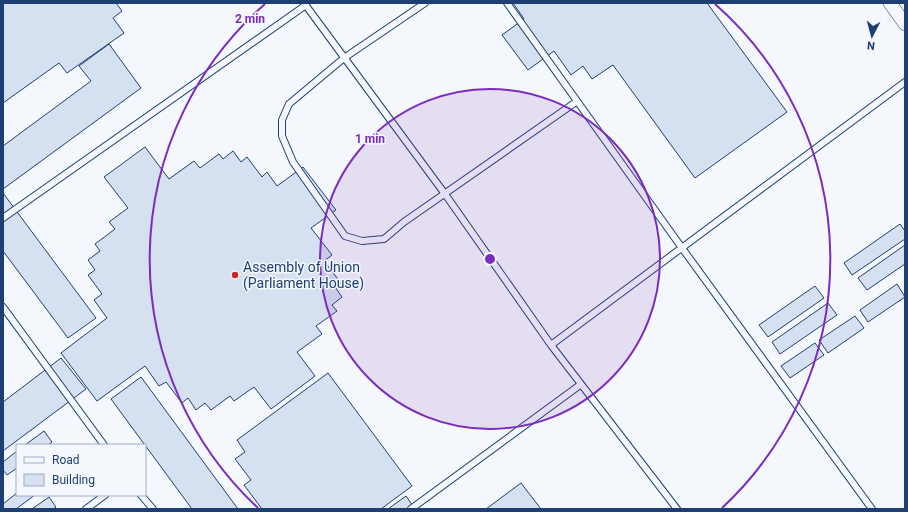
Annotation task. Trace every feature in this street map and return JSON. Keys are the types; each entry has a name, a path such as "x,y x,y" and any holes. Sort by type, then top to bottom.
{"street":[{"path":"890,3 905,24"}],"lane":[{"path":"425,3 344,58 289,104 282,120 282,136 293,162 345,236 362,241 384,239 404,222 576,102"},
{"path":"507,3 576,102 872,509"},
{"path":"3,218 305,4 445,194 580,385 677,509"},
{"path":"551,345 905,82"},
{"path":"3,307 103,444"},
{"path":"410,509 580,385"},
{"path":"86,509 104,496"},
{"path":"142,496 153,509"}],"building":[{"path":"3,3 116,3 122,11 113,18 124,33 67,73 59,63 3,103"},
{"path":"513,3 707,3 787,112 695,178 613,65 592,79 583,66 571,75 554,51 528,70 502,35 524,19"},
{"path":"109,44 141,88 3,189 3,146 91,81 79,66"},
{"path":"145,147 169,179 194,161 200,168 219,154 223,159 233,151 241,162 247,157 262,177 267,172 277,186 303,167 336,210 311,228 332,255 324,261 341,283 335,287 342,297 332,305 337,311 316,326 322,334 297,352 315,376 271,409 254,387 234,401 230,396 211,410 205,403 196,410 188,398 182,403 166,382 159,386 145,366 97,401 61,353 107,318 94,300 102,294 88,275 95,270 88,260 100,251 95,244 115,229 109,222 128,208 104,177"},
{"path":"3,193 96,318 68,338 3,251"},
{"path":"900,224 905,231 905,239 852,275 844,263"},
{"path":"905,245 905,264 867,290 858,278"},
{"path":"897,284 905,297 868,322 860,310"},
{"path":"815,286 824,298 768,337 759,325"},
{"path":"828,303 837,315 780,354 772,342"},
{"path":"855,316 864,328 828,353 819,340"},
{"path":"815,343 824,355 790,378 781,366"},
{"path":"61,358 86,389 3,451 3,402"},
{"path":"328,373 412,486 381,509 262,509 244,485 251,480 235,459 245,452 237,440"},
{"path":"141,377 238,509 192,509 146,447 146,444 144,444 111,399"},
{"path":"44,431 52,442 49,444 26,444"},
{"path":"16,452 16,469 7,475 3,470 3,462"},
{"path":"521,483 541,509 486,509"},
{"path":"16,494 16,496 34,496 16,509 3,509 3,504"},
{"path":"406,496 415,509 388,509"},
{"path":"49,497 56,507 53,509 32,509"}],"place":[{"name":"Assembly of Union (Parliament House)","path":"235,275"}]}
